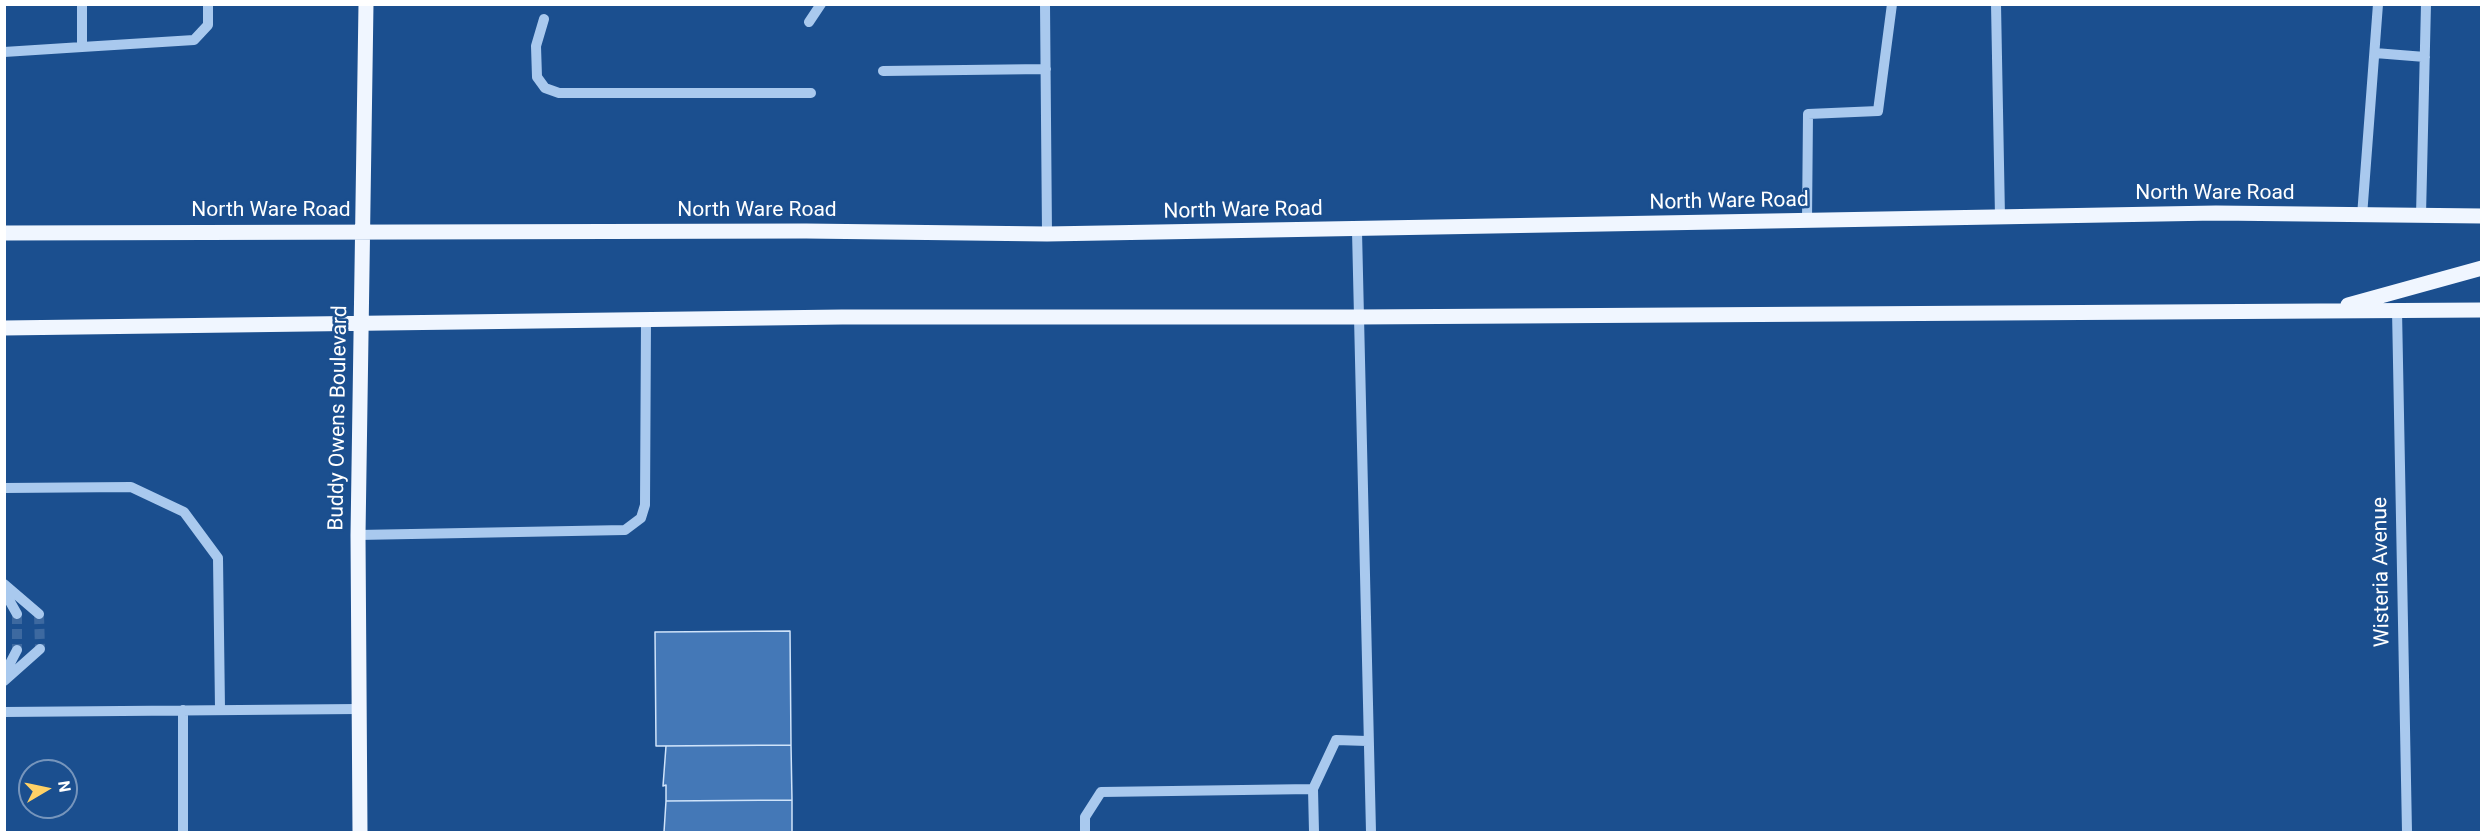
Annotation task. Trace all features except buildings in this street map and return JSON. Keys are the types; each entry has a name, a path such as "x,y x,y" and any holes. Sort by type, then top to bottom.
{"main road":[{"name":"Buddy Owens Boulevard","path":"360,832 358,535 366,4"},
{"name":"North Ware Road","path":"4,232 824,231 1047,234 1357,231 2217,213 2481,216"},
{"path":"2328,310 2481,268"},
{"path":"4,328 362,321 2481,310"}],"street":[{"path":"82,4 82,47"},
{"path":"4,52 194,40 208,25 208,4"},
{"path":"809,22 821,4"},
{"path":"1045,4 1047,234"},
{"path":"1807,221 1808,114 1878,111 1892,4"},
{"path":"1996,4 2000,217"},
{"path":"2362,216 2378,4"},
{"path":"2421,215 2426,4"},
{"path":"544,19 536,46 537,77 545,88 559,93 811,93"},
{"path":"2375,53 2425,57"},
{"path":"883,71 1046,69"},
{"path":"1357,231 1367,741 1371,832"},
{"name":"Wisteria Avenue","path":"2397,310 2407,832"},
{"path":"358,535 625,530 641,518 645,505 646,320"},
{"path":"4,488 131,488 184,512 218,558 220,709"},
{"path":"4,584 39,614"},
{"path":"4,591 17,614"},
{"path":"4,681 39,649"},
{"path":"4,675 17,650"},
{"path":"4,712 358,709"},
{"path":"183,710 183,832"},
{"path":"1314,832 1313,789 1336,740 1367,741"},
{"path":"1085,832 1085,817 1101,792 1313,789"}],"tunnel":[{"path":"17,614 17,650"},
{"path":"39,614 40,649"}]}
